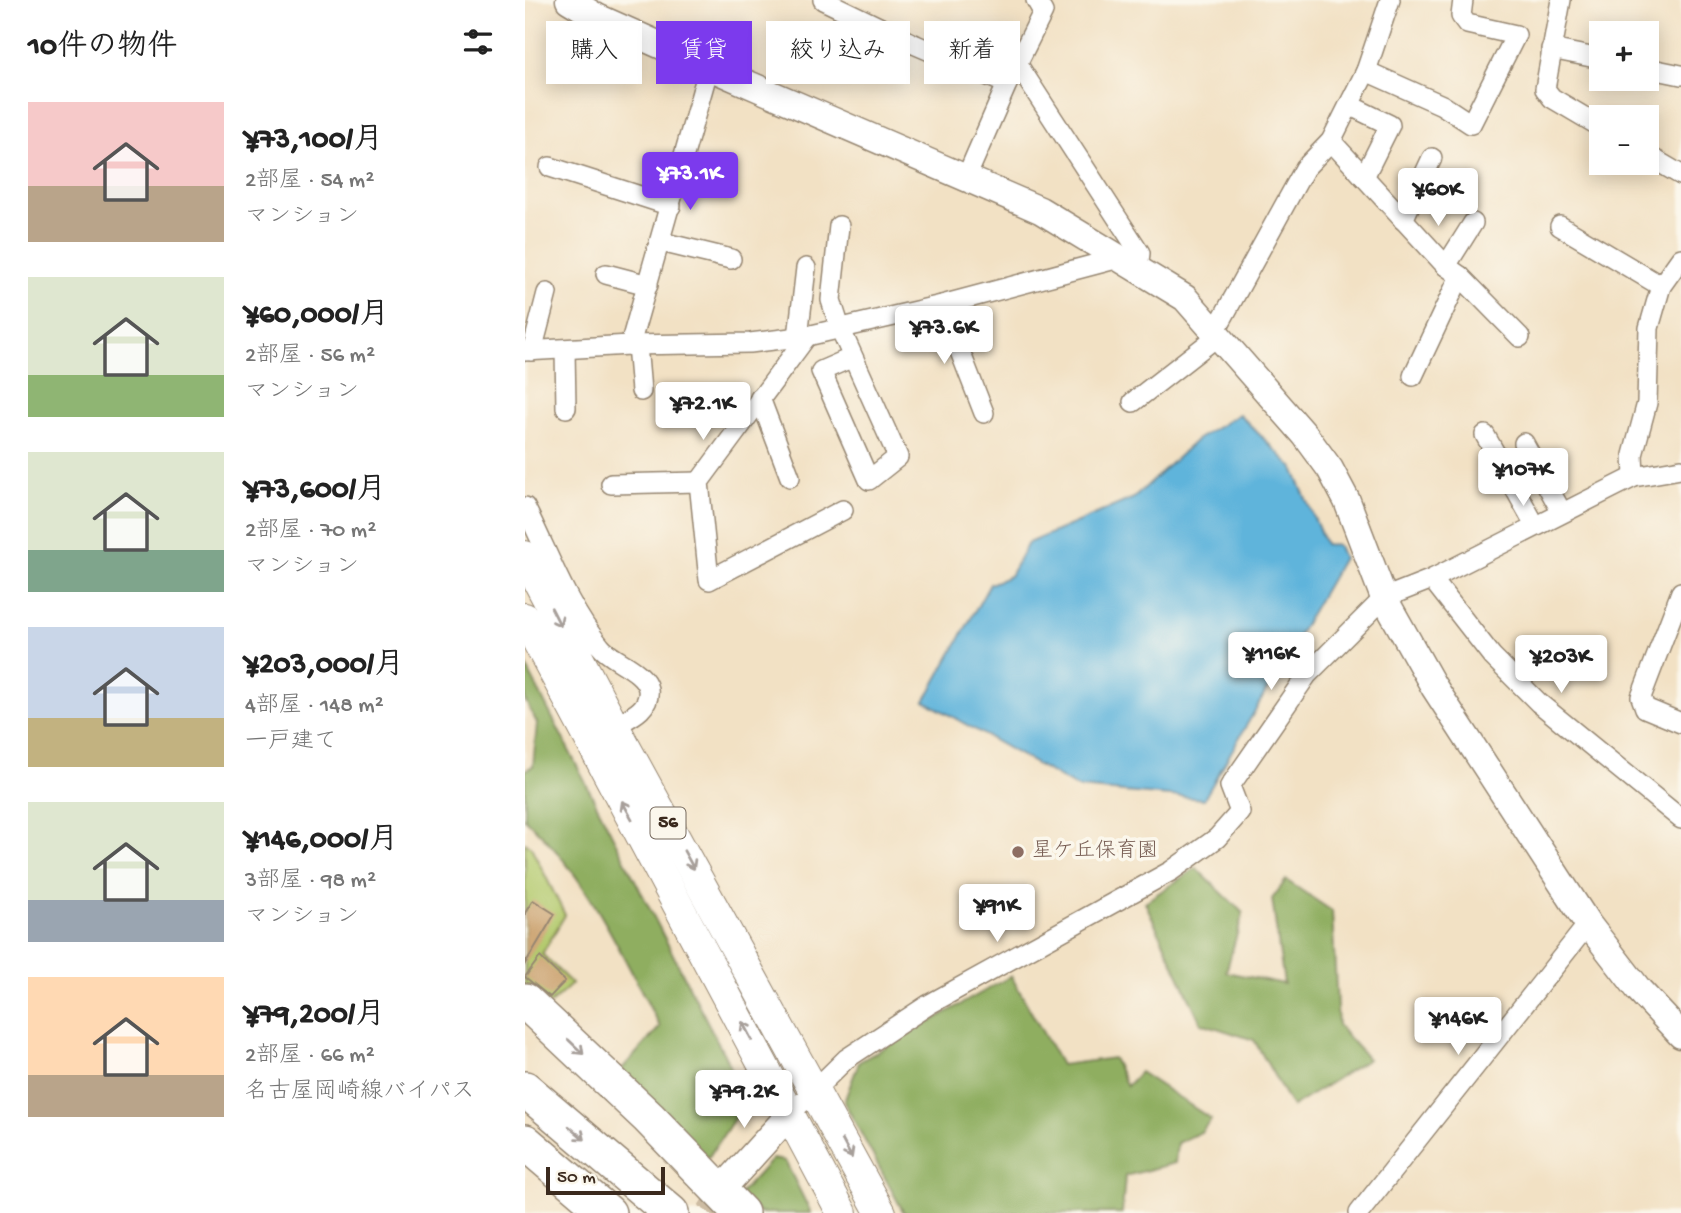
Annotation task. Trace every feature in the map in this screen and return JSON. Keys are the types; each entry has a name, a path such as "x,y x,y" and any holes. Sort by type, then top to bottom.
{"highway":[{"path":"525,1001 649,1118 741,1213"},
{"path":"525,1089 671,1213"},
{"path":"525,1142 599,1205"},
{"path":"525,1149 599,1205"}],"main road":[{"name":"56","path":"525,556 614,726 815,1088 881,1213"},
{"name":"56","path":"525,618 563,694 791,1113 842,1213"}],"street":[{"path":"569,0 597,17 656,43"},
{"path":"823,0 924,49"},
{"path":"1020,61 1043,12 1037,0"},
{"path":"1133,402 1217,332 1305,168 1331,141 1366,71 1390,0"},
{"path":"1366,71 1442,105 1471,124 1516,36 1467,24 1461,16 1463,0"},
{"path":"1561,0 1545,89 1552,98 1589,120"},
{"path":"1551,49 1589,57"},
{"path":"547,293 529,351 633,345 750,343 803,336 1128,264 1140,253 1020,68"},
{"path":"1659,70 1681,75"},
{"path":"641,391 633,345 704,84"},
{"path":"748,84 1040,210 1185,298 1217,332 1331,470 1347,502 1384,598 1462,731 1588,924 1639,990 1681,1035"},
{"path":"966,178 1007,84"},
{"path":"1349,105 1390,125 1364,177"},
{"path":"1331,141 1403,220 1520,337"},
{"path":"1403,220 1432,159"},
{"path":"1659,162 1681,176"},
{"path":"550,167 671,206"},
{"path":"1413,376 1473,223"},
{"path":"839,226 831,300 850,352 855,363 861,375 898,457 869,480 821,371 842,362 853,357"},
{"path":"1560,226 1661,286"},
{"path":"661,242 731,259"},
{"path":"1634,477 1633,455 1647,403 1649,328 1661,286 1681,258"},
{"path":"806,268 803,336 699,482 709,580 843,510"},
{"path":"606,274 648,285"},
{"path":"942,305 984,413"},
{"path":"565,350 566,408"},
{"path":"760,398 790,477"},
{"path":"1485,435 1535,524"},
{"path":"1524,443 1561,511"},
{"path":"732,1178 791,1113 846,1059 928,1005 1171,871 1217,838 1240,812 1230,786 1307,675 1384,598 1433,579 1535,524 1634,477 1681,468"},
{"path":"611,484 699,482"},
{"path":"525,507 578,612 601,648 643,679 648,688 647,701 640,711 614,726"},
{"path":"1433,579 1492,656 1539,703 1681,819"},
{"path":"1681,592 1641,697 1645,708 1681,723"},
{"path":"1359,1213 1588,924"}],"green space":[{"path":"525,664 740,1086 740,1110 708,1158 620,1071 660,1027 617,943 585,890 547,841 525,819 525,770 533,766 537,723 525,700"},
{"path":"525,843 531,847 565,915 542,954 572,984 548,1006 525,987"},
{"path":"1196,868 1243,913 1226,972 1284,984 1272,899 1286,880 1332,911 1338,1026 1368,1059 1292,1107 1254,1040 1201,1023 1145,902"},
{"path":"1011,976 1061,1065 1113,1058 1127,1086 1140,1072 1211,1119 1201,1132 1177,1143 1175,1163 1125,1176 1122,1213 904,1213 844,1102 859,1062"},
{"path":"772,1159 785,1161 811,1213 759,1213 740,1194"}],"water":[{"path":"1239,414 1293,468 1325,544 1338,546 1343,558 1204,799 1078,788 925,701 990,584 1010,576 1028,543 1134,498 1196,440"}],"building":[{"path":"533,900 555,914 525,964 525,913"},
{"path":"540,957 565,981 550,997 525,977"}],"tunnel":[{"path":"709,1213 731,1179"}],"place":[{"name":"星ケ丘保育園","path":"1018,852"}]}
